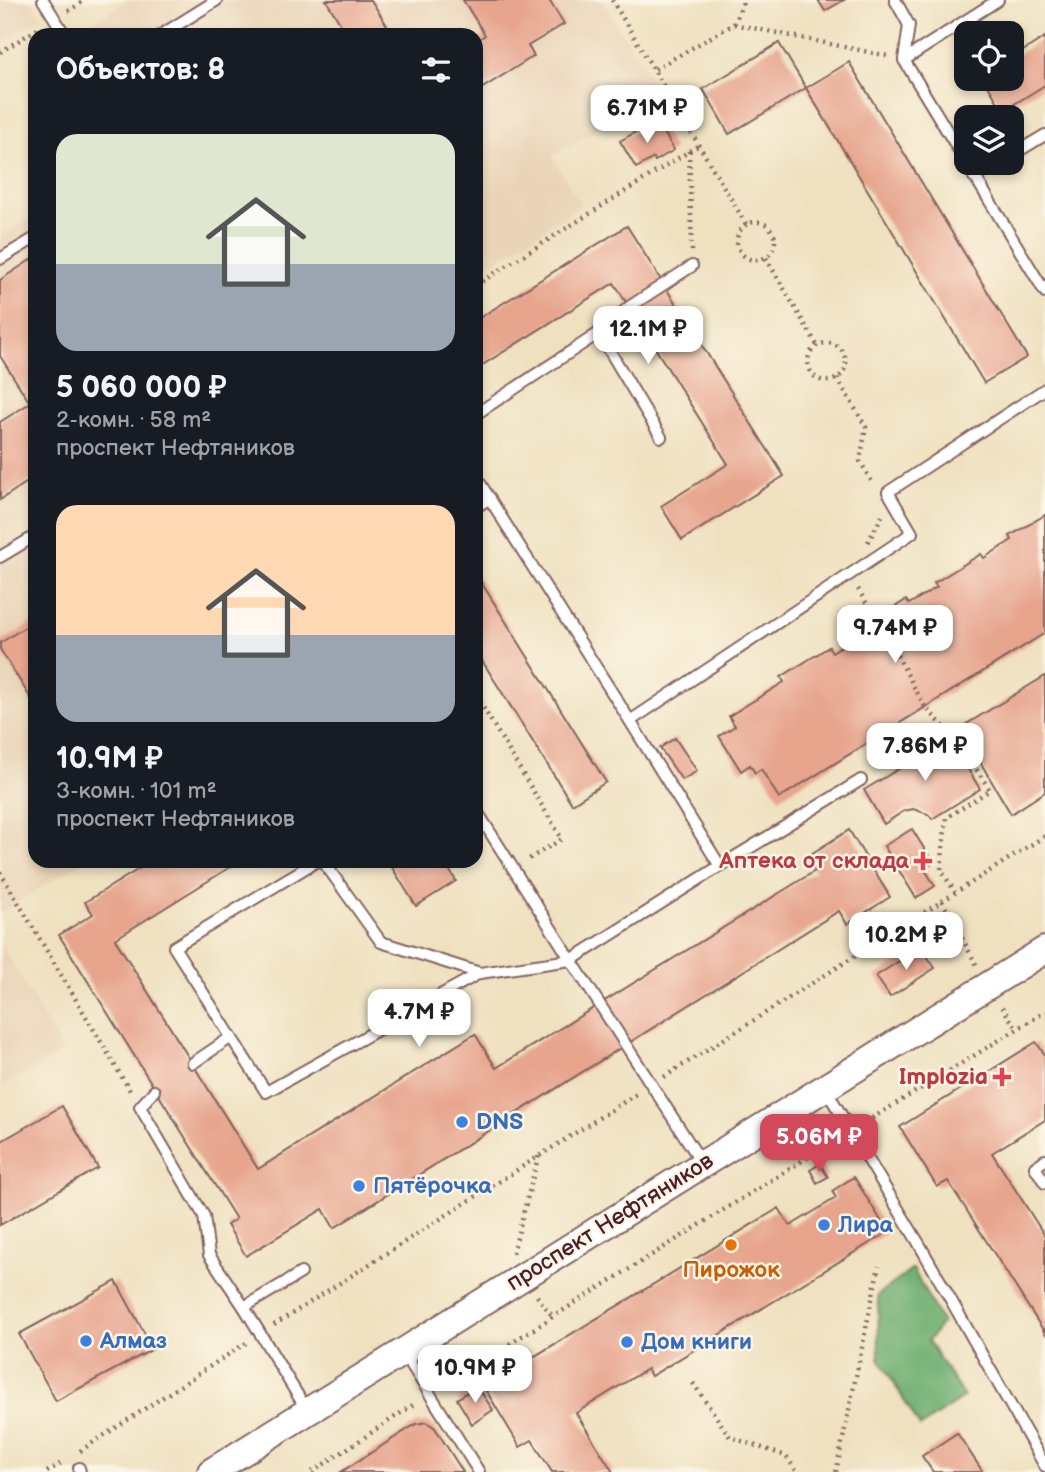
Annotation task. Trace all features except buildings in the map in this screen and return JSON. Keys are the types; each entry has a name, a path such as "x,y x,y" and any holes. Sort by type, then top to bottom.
{"street":[{"name":"проспект Нефтяников","path":"211,1472 1045,950"}],"lane":[{"path":"43,0 61,28"},
{"path":"172,28 217,0"},
{"path":"895,0 909,25 904,60 1045,292"},
{"path":"904,60 998,0"},
{"path":"1024,148 1045,135"},
{"path":"0,259 28,243"},
{"path":"483,409 600,332 629,307 692,266"},
{"path":"600,332 662,437"},
{"path":"630,721 912,534 888,492 1045,389"},
{"path":"483,488 720,866"},
{"path":"483,502 490,498"},
{"path":"0,557 28,540"},
{"path":"305,868 174,947 266,1092 480,973 571,961 861,780"},
{"path":"483,821 703,1164"},
{"path":"328,868 381,942 480,973"},
{"path":"193,1063 230,1038"},
{"path":"825,1088 849,1132 918,1242 1045,1465"},
{"path":"154,1091 140,1107 204,1216 209,1255 261,1334 307,1412"},
{"path":"1045,1160 1035,1167 1045,1183"},
{"path":"244,1307 301,1273"},
{"path":"403,1352 479,1472"}],"path":[{"path":"612,0 746,224"},
{"path":"654,69 734,24 744,0"},
{"path":"734,24 904,60"},
{"path":"483,281 699,145"},
{"path":"690,150 692,266"},
{"path":"757,221 767,224 774,232 774,250 766,258 753,260 740,252 737,237 746,224 757,221"},
{"path":"766,258 817,345"},
{"path":"828,342 838,345 845,353 845,371 837,379 824,381 811,373 808,358 817,345 828,342"},
{"path":"837,379 866,427 860,461 873,485"},
{"path":"887,509 849,574 925,707 956,739 990,790 946,818 941,870 955,892"},
{"path":"483,708 562,839 520,864"},
{"path":"47,1472 539,1154 1045,836"},
{"path":"0,872 140,1107"},
{"path":"312,1472 429,1394 1045,1012"},
{"path":"539,1154 511,1257 553,1317"},
{"path":"836,1472 879,1266"},
{"path":"693,1383 730,1437 786,1456 797,1472"}],"shaded area":[{"path":"0,0 31,0 42,17 0,43"},
{"path":"127,0 601,0 661,94 552,156 581,205 483,269 483,28 93,28 90,24"},
{"path":"28,218 28,868 71,868 0,914 0,236"},
{"path":"0,942 63,1051 0,1088"}],"green space":[{"path":"913,1269 942,1323 928,1341 964,1397 920,1427 879,1358 878,1295"}],"place":[{"name":"Аптека от склада","path":"923,861"},
{"name":"Implozia","path":"1002,1077"},
{"name":"DNS","path":"462,1122"},
{"name":"Пятёрочка","path":"359,1186"},
{"name":"Лира","path":"824,1225"},
{"name":"Пирожок","path":"731,1245"},
{"name":"Алмаз","path":"86,1341"},
{"name":"Дом книги","path":"627,1342"}]}
